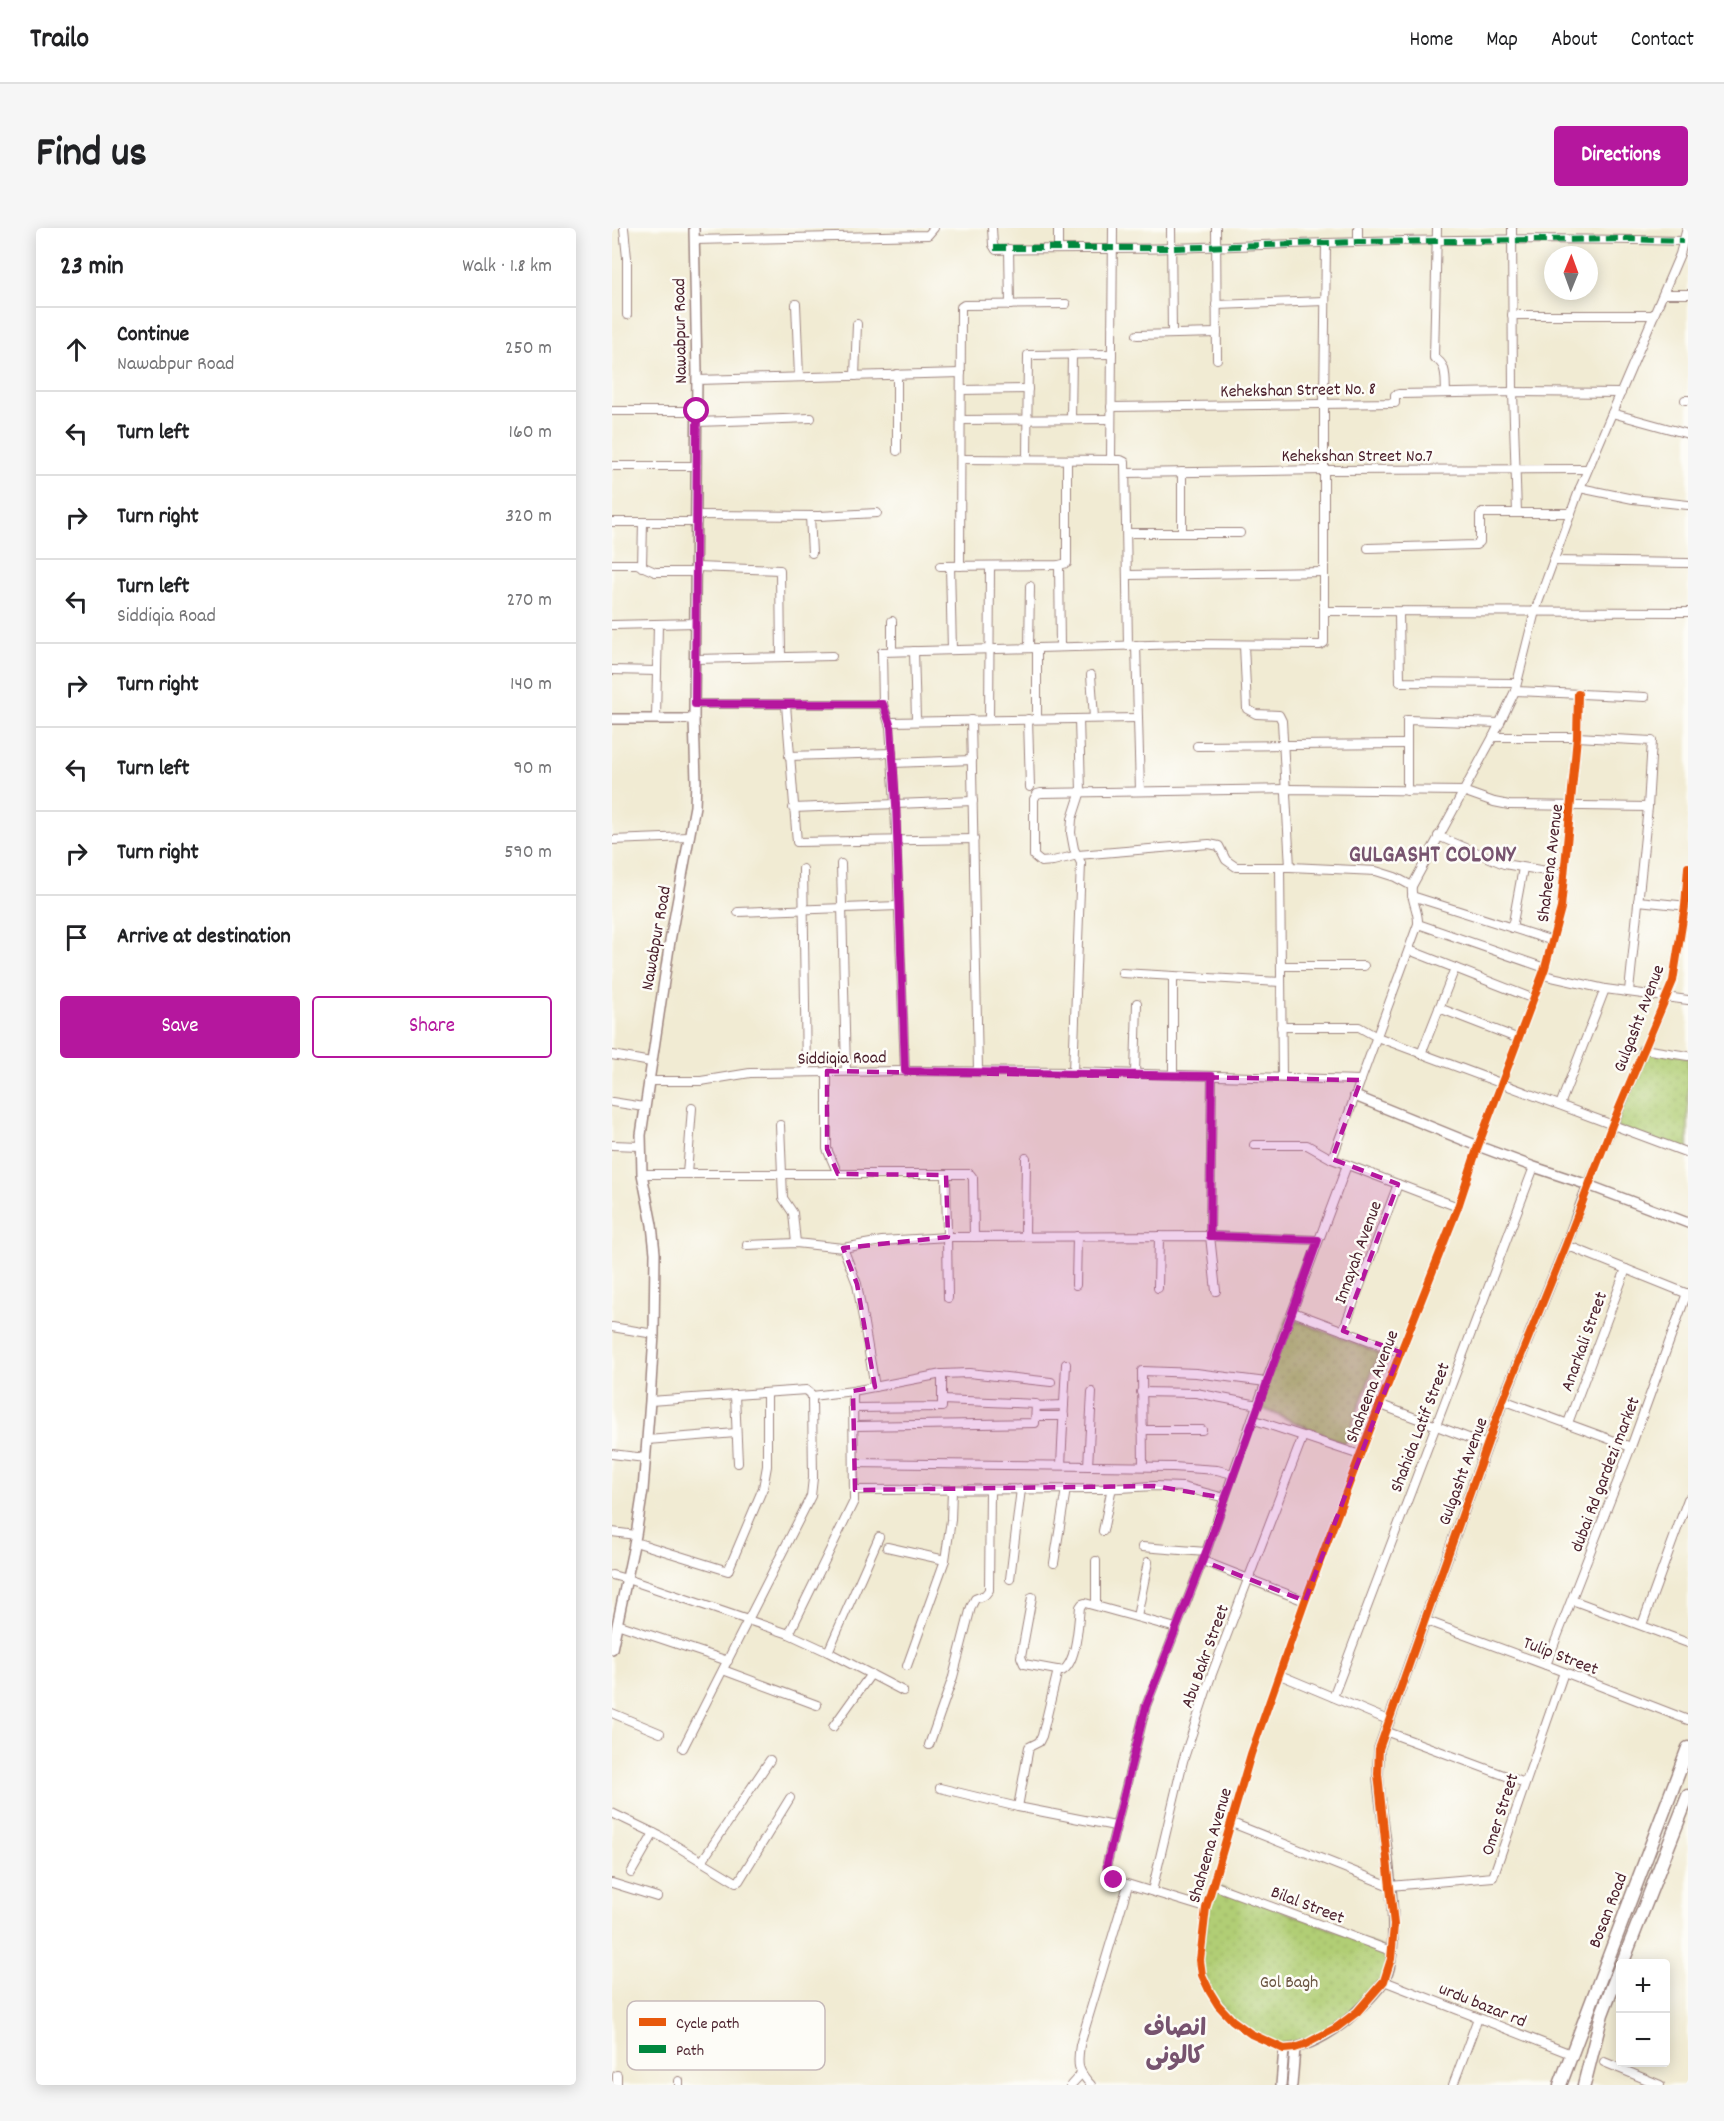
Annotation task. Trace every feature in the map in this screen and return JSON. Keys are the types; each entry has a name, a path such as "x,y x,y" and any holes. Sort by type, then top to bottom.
{"main road":[{"name":"Bosan Road","path":"1560,2085 1688,1748"},
{"name":"Bosan Road","path":"1623,1959 1688,1797"},
{"name":"Bosan Road","path":"1584,2085 1602,2014 1616,1978"}],"street":[{"path":"624,228 627,258 627,315"},
{"name":"Nawabpur Road","path":"612,1649 636,1538 647,1440 654,1334 655,1253 642,1174 640,1146 644,1107 694,806 696,781 694,719 697,380 693,228"},
{"path":"694,240 928,236 934,228"},
{"path":"992,228 994,249 1172,248 1437,241 1627,239 1683,241"},
{"path":"1058,228 1058,248"},
{"path":"1111,460 1113,228"},
{"path":"1171,228 1172,334"},
{"path":"1216,228 1217,360"},
{"path":"1358,228 1358,242"},
{"path":"1437,228 1434,358 1439,359 1445,369 1446,393"},
{"path":"1512,228 1513,392 1517,513"},
{"path":"1332,1159 1418,924 1419,915 1412,896 1412,886 1493,737 1516,687 1535,611 1587,469 1664,294 1687,228"},
{"path":"905,1071 896,804 890,722 883,704 882,652 1132,645 1324,644 1326,243"},
{"path":"1010,249 1010,305"},
{"path":"1664,294 1688,294"},
{"path":"1216,304 1325,301"},
{"path":"796,304 799,377"},
{"path":"960,566 961,307 964,305 1066,304"},
{"path":"1512,315 1654,315"},
{"path":"855,376 857,324"},
{"path":"1137,335 1216,333"},
{"path":"1071,419 1072,354"},
{"path":"1027,459 1029,355 1112,354"},
{"path":"697,380 961,372"},
{"path":"897,374 897,451"},
{"path":"960,390 1028,389"},
{"name":"Kehekshan Street No. 8","path":"1111,407 1395,403 1395,395 1399,394 1621,393"},
{"path":"612,411 697,411"},
{"path":"1612,413 1688,434"},
{"path":"697,422 811,418"},
{"path":"961,420 1111,419"},
{"path":"961,459 1111,460 1126,463 1128,575 1138,717 1140,791"},
{"path":"940,566 1059,565 1067,563 1067,460"},
{"path":"612,466 697,466"},
{"name":"Kehekshan Street No.7","path":"1126,473 1587,469"},
{"path":"1182,472 1182,533"},
{"path":"1580,488 1633,499 1688,505"},
{"path":"612,522 877,513"},
{"path":"1368,548 1473,546 1480,542 1480,514 1571,513"},
{"path":"810,516 812,553"},
{"path":"642,567 643,522"},
{"path":"1127,533 1240,532"},
{"path":"1553,561 1688,562"},
{"path":"612,564 638,564 655,572 780,570 781,657"},
{"path":"1059,565 1060,647"},
{"path":"950,566 952,650"},
{"path":"989,720 990,566"},
{"path":"1128,575 1324,572"},
{"path":"1030,586 1037,719"},
{"path":"1324,611 1688,612"},
{"path":"1399,613 1400,682 1516,687 1578,694 1645,697"},
{"path":"892,621 892,651"},
{"path":"612,625 696,623"},
{"path":"656,718 658,624"},
{"path":"1244,645 1247,709 1256,714 1281,717 1290,867"},
{"path":"914,651 916,719"},
{"path":"696,659 832,656"},
{"path":"612,670 657,670"},
{"path":"1091,675 1094,718"},
{"name":"Shaheena Avenue","path":"1284,2049 1251,2034 1232,2020 1210,1992 1202,1975 1200,1959 1206,1908 1251,1754 1305,1601 1458,1207 1478,1146 1544,972 1562,908 1578,694"},
{"path":"695,704 883,704"},
{"path":"786,705 792,808 795,839 799,843 974,839"},
{"path":"890,722 1138,717"},
{"path":"1073,1072 1081,863 1074,849 1071,832 1072,819 1081,790 1079,718"},
{"path":"612,719 694,719"},
{"path":"1028,719 1030,787"},
{"path":"971,720 978,1071"},
{"path":"1407,791 1407,720 1500,723"},
{"path":"1493,737 1576,737 1652,741 1648,807 1629,991"},
{"path":"1197,746 1406,744"},
{"path":"789,756 892,753"},
{"path":"893,763 972,760"},
{"path":"1412,886 1395,876 1376,871 1236,867 1226,860 1220,846 1209,844 1078,855 1041,862 1034,856 1034,798 1041,792 1081,790 1462,791 1509,805 1648,807"},
{"path":"792,808 973,801"},
{"path":"1438,836 1504,864 1564,874"},
{"path":"612,840 689,837"},
{"path":"841,864 846,1071"},
{"path":"1280,867 1282,1078"},
{"name":"Gulgasht Avenue","path":"1284,2049 1295,2048 1336,2028 1357,2012 1384,1981 1394,1925 1378,1774 1379,1749 1503,1400 1672,981 1687,906 1688,867"},
{"path":"1512,928 1523,868"},
{"path":"803,869 806,1072"},
{"path":"1412,896 1553,941"},
{"path":"1638,901 1687,906"},
{"path":"738,912 898,906"},
{"path":"1418,924 1544,972 1605,989 1688,1000"},
{"path":"1409,950 1534,999"},
{"path":"1281,966 1364,966"},
{"path":"1421,1054 1455,968"},
{"path":"1122,974 1281,982"},
{"path":"1173,976 1173,1075"},
{"path":"1560,1106 1605,989"},
{"path":"1135,1074 1137,1003"},
{"path":"1439,1008 1519,1039"},
{"path":"1281,1027 1359,1027 1377,1038 1688,1153"},
{"path":"1643,1049 1688,1056"},
{"path":"612,1055 651,1062"},
{"path":"827,1071 827,1149 838,1174"},
{"name":"Siddiqia Road","path":"648,1081 686,1083 750,1073 827,1071 1073,1072 1360,1080"},
{"path":"1212,1076 1210,1236 1216,1291"},
{"path":"1355,1096 1478,1146 1688,1223"},
{"path":"612,1102 644,1107"},
{"path":"687,1174 693,1108"},
{"path":"780,1125 783,1197 793,1213 796,1243"},
{"path":"1254,1145 1307,1144 1332,1159 1458,1207"},
{"path":"612,1145 640,1146"},
{"path":"1025,1236 1026,1158"},
{"path":"1206,1908 1128,1885 1107,1875 1107,1863 1146,1706 1203,1561 1252,1419 1347,1165"},
{"name":"Shahida Latif Street","path":"1333,1697 1534,1167"},
{"path":"642,1174 972,1175 974,1236"},
{"path":"946,1175 948,1298"},
{"name":"Innayah Avenue","path":"1343,1331 1398,1184"},
{"path":"747,1245 796,1243 843,1248 882,1241 974,1236 1210,1236 1318,1240"},
{"path":"1076,1285 1077,1236"},
{"path":"1158,1287 1159,1236"},
{"path":"1566,1245 1688,1293"},
{"path":"843,1248 856,1284 875,1387"},
{"name":"Anarkali Street","path":"1568,1423 1626,1269"},
{"name":"dubai Rd gardezi market","path":"1546,1665 1688,1293"},
{"path":"1293,1312 1400,1352"},
{"path":"612,1327 654,1334"},
{"path":"1061,1465 1066,1364"},
{"path":"1143,1466 1141,1373 1143,1370 1206,1374 1266,1382"},
{"path":"812,1396 853,1391 942,1374 969,1373 1050,1382"},
{"path":"853,1408 941,1407 942,1374"},
{"path":"650,1401 806,1390 812,1396 813,1478 811,1496 683,1748"},
{"path":"789,1634 854,1501 853,1391"},
{"path":"1088,1466 1092,1392"},
{"path":"1141,1392 1196,1393 1258,1405"},
{"path":"612,1532 636,1538 728,1571 763,1488 766,1474 767,1393"},
{"path":"735,1395 738,1463"},
{"path":"942,1400 1035,1404 1036,1406 1064,1405"},
{"path":"1503,1400 1630,1447"},
{"path":"1381,1405 1487,1445"},
{"path":"854,1426 1035,1424 1036,1406"},
{"path":"1036,1416 1064,1416"},
{"path":"1252,1419 1360,1455"},
{"path":"1142,1430 1202,1430"},
{"path":"647,1440 736,1433"},
{"name":"Abu Bakr Street","path":"1152,1891 1183,1761 1210,1679 1303,1436"},
{"path":"612,1454 645,1458"},
{"path":"854,1463 1143,1466 1217,1470 1233,1474"},
{"path":"855,1490 1183,1487 1225,1498"},
{"path":"1103,1531 1112,1488"},
{"path":"1010,1579 1021,1489"},
{"path":"1054,1563 1066,1489"},
{"path":"908,1666 945,1560 951,1520 952,1490"},
{"path":"929,1745 953,1677 971,1607 975,1599 988,1593 989,1590 990,1490"},
{"path":"1642,1625 1688,1499"},
{"path":"828,1652 879,1537"},
{"path":"1142,1546 1206,1552"},
{"path":"888,1548 945,1560"},
{"path":"1096,1561 1096,1605"},
{"path":"1203,1561 1305,1601"},
{"path":"1137,1617 1148,1562"},
{"path":"612,1575 789,1634 903,1691"},
{"path":"1032,1597 1021,1661 1024,1664 1058,1670 1066,1669 1073,1656 1082,1604 1096,1605 1176,1628"},
{"path":"1572,1600 1688,1643"},
{"name":"Tulip Street","path":"1424,1620 1688,1720"},
{"path":"617,1624 728,1661"},
{"path":"723,1670 817,1705"},
{"path":"1018,1807 1029,1747 1039,1742 1042,1736 1058,1670"},
{"name":"Omer Street","path":"1232,1823 1390,1886 1493,1877 1564,1672"},
{"path":"833,1727 871,1674"},
{"path":"1280,1675 1388,1720"},
{"path":"612,1713 660,1732"},
{"path":"1385,1731 1525,1783"},
{"path":"702,1862 770,1760"},
{"path":"940,1788 1018,1807 1115,1826"},
{"path":"612,1813 654,1833 733,1881 739,1881 790,1798"},
{"path":"631,1873 654,1833"},
{"path":"612,1883 657,1897"},
{"path":"1091,2085 1080,2074 1078,2059 1080,2046 1128,1885"},
{"name":"Bilal Street","path":"1213,1885 1391,1951"},
{"name":"urdu bazar rd","path":"1384,1981 1571,2054"},
{"path":"1452,2085 1478,2018"},
{"path":"1292,2085 1295,2048"},
{"path":"1281,2085 1284,2049"},
{"path":"1604,2062 1660,2085"},
{"path":"1071,2085 1080,2074"},
{"path":"617,2076 617,2085"}],"highlighted area":[{"path":"827,1071 1361,1080 1332,1159 1398,1184 1343,1331 1400,1352 1305,1601 1203,1561 1225,1498 1154,1486 855,1490 853,1391 875,1387 857,1284 843,1248 948,1237 946,1175 838,1174 827,1149"}],"green space":[{"path":"1643,1049 1688,1056 1688,1153 1612,1125"},
{"path":"1288,1317 1379,1353 1345,1444 1255,1405"},
{"name":"Gol Bagh","path":"1213,1885 1391,1951 1384,1981 1336,2028 1284,2049 1232,2020 1210,1992 1200,1960"}],"marked path":[{"path":"994,248 1171,248 1358,242 1627,239 1683,241"}],"cycle path":[{"path":"1578,694 1577,737 1561,908 1545,968 1478,1146 1458,1207 1305,1601 1251,1754 1206,1908 1200,1960 1202,1975 1210,1992 1232,2020 1251,2034 1284,2049 1304,2045 1336,2028 1357,2012 1384,1981 1391,1959 1394,1925 1378,1774 1379,1749 1503,1400 1612,1125 1673,981 1685,906 1688,867"}],"district":[{"name":"GULGASHT COLONY","path":"1432,853"},
{"name":"انصاف کالونی","path":"1175,2041"}],"route":[{"path":"697,411 695,704 883,704 884,712 890,722 896,804 905,1071 1212,1076 1210,1236 1318,1240 1206,1552 1146,1706 1107,1863 1107,1875 1114,1880"}]}
